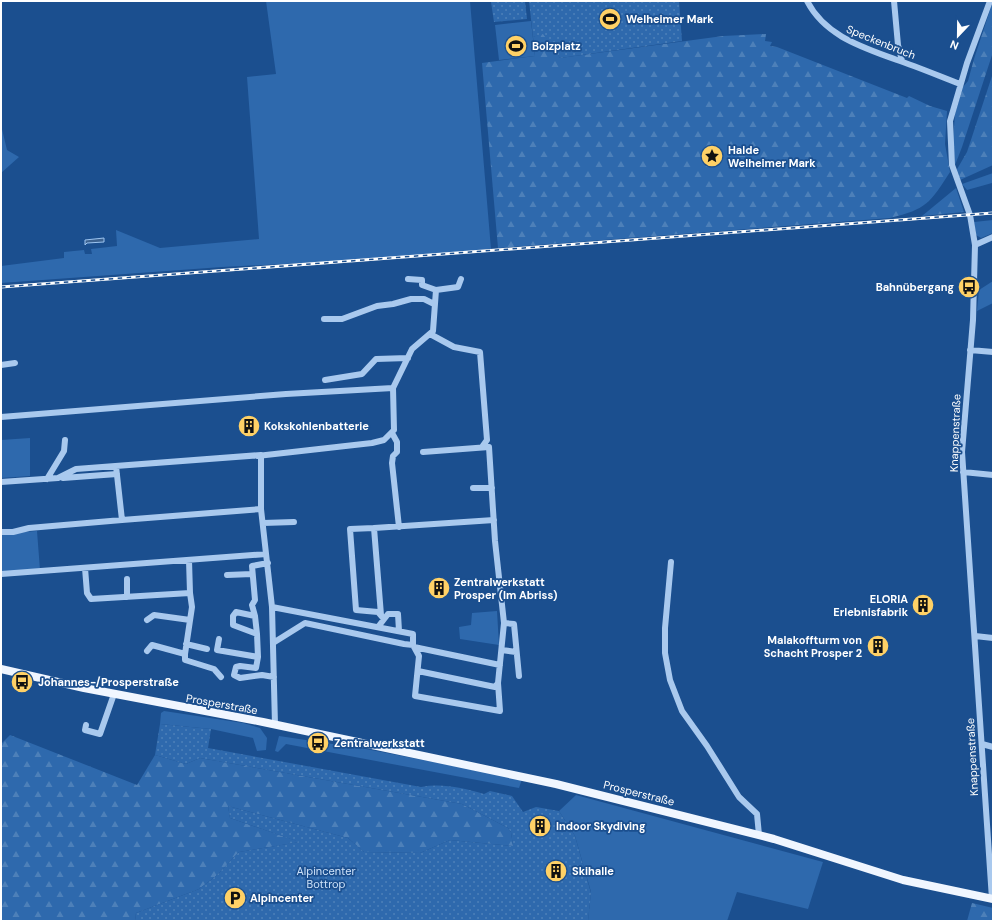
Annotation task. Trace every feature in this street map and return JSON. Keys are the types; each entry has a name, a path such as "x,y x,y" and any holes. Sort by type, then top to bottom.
{"main road":[{"name":"Prosperstraße","path":"1,669 22,675 275,725 561,785 759,835 903,880 992,899"}],"street":[{"name":"Speckenbruch","path":"807,1 817,17 836,34 858,45 960,84"},
{"path":"894,1 898,45 902,61"},
{"name":"Knappenstraße","path":"990,1 960,84 950,121 952,165 970,215 975,245 975,288 963,433 963,472 992,899"},
{"path":"975,245 993,237"},
{"path":"408,279 422,280 422,285 436,290 458,287 461,279"},
{"path":"58,478 76,469 256,456 372,443 384,440 392,434 394,430 393,388 412,348 433,331 436,290"},
{"path":"324,319 342,319 377,306 393,304 411,299 424,299 434,304"},
{"path":"430,334 454,347 480,352 487,440 482,448"},
{"path":"970,350 993,352"},
{"path":"325,380 362,374 376,359 408,358"},
{"path":"1,365 14,363"},
{"path":"1,417 286,394 393,388"},
{"path":"392,434 397,442 397,452 393,456 392,463 399,527"},
{"path":"47,479 64,451 65,440"},
{"path":"272,607 413,634 413,646 419,656 415,696 500,711 498,683 504,623 494,520 489,447 423,452"},
{"name":"Prosperstraße","path":"256,456 261,455 261,509 272,607 275,725"},
{"path":"116,466 122,520"},
{"path":"963,472 993,474"},
{"path":"1,482 117,474"},
{"path":"473,488 492,488"},
{"path":"1,532 13,532 29,528 261,509"},
{"path":"383,617 378,612 356,610 350,529 494,520"},
{"path":"263,523 294,522"},
{"path":"374,528 383,617 378,627"},
{"path":"1,574 266,554"},
{"path":"189,560 192,607 185,660 214,669 221,677"},
{"path":"671,562 665,628 665,653 670,680 682,711 707,746 739,797 758,814 759,835"},
{"path":"268,563 252,566 255,600 252,605 255,616 258,657 256,668 236,667 234,675 240,678 262,674 274,677"},
{"path":"85,568 87,593 91,599 190,593"},
{"path":"227,575 252,574"},
{"path":"127,579 127,597"},
{"path":"255,616 236,612 233,616 232,622 233,625 257,634"},
{"path":"383,617 388,614 398,614 399,631"},
{"path":"147,620 154,615 190,620"},
{"path":"273,643 304,623 500,665"},
{"path":"504,623 514,624 518,676"},
{"path":"975,636 993,638"},
{"path":"219,639 217,650 258,657"},
{"path":"186,644 207,649"},
{"path":"147,651 152,645 185,654"},
{"path":"502,650 516,652"},
{"path":"418,671 495,687 498,683"},
{"path":"86,725 85,730 100,734 114,694"},
{"path":"982,744 993,747"}],"green space":[{"path":"266,1 470,1 491,249 361,260 222,267 1,283 1,266 64,258 64,252 84,250 85,254 92,254 91,249 117,246 116,230 160,248 259,239 247,77 276,74"},
{"path":"525,1 527,19 494,22 491,2"},
{"path":"529,1 679,1 682,41 560,58 543,34 533,37"},
{"path":"993,1 993,52 955,165 953,140 955,114 963,87 968,81"},
{"name":"Bolzplatz","path":"531,21 535,56 499,60 495,25"},
{"path":"543,33 560,58 723,36 766,34 765,41 772,42 770,46 777,47 907,98 909,96 930,106 947,111 945,144 950,172 932,198 920,208 890,218 498,248 482,63 535,56 533,37"},
{"path":"993,73 993,165 960,180 956,171 967,152"},
{"path":"1,125 7,150 19,157 1,173"},
{"path":"993,173 993,185 992,183 967,190 962,184"},
{"path":"956,188 964,212 922,216"},
{"path":"993,220 993,233 981,238 976,235 974,222"},
{"path":"993,281 993,303 977,311 979,290"},
{"path":"30,438 30,476 1,478 1,440"},
{"path":"37,531 40,570 1,571 1,534"},
{"path":"497,611 499,645 460,639 459,627 471,625 472,613"},
{"path":"164,711 243,723 260,728 267,738 266,750 257,751 253,738 211,729 160,724 161,713"},
{"name":"Alpincenter Bottrop","path":"160,724 211,729 208,748 421,787 452,787 484,794 490,791 512,796 523,812 536,807 559,811 575,836 591,893 588,921 135,921 136,913 199,889 216,876 239,852 299,842 230,818 228,806 348,838 364,852 420,853 450,840 513,846 511,832 508,828 462,804 200,758 186,764 155,755"},
{"path":"10,735 137,785 155,755 186,764 200,758 462,804 508,828 511,832 513,846 450,840 420,853 364,852 348,838 228,806 230,818 300,842 239,852 216,876 199,889 136,913 135,921 1,921 1,744"},
{"path":"279,736 366,749 522,779 519,788 286,744 278,752 275,751"},
{"path":"576,795 823,862 808,909 737,892 727,921 588,921 591,892 575,836 559,811"},
{"path":"972,903 993,908 993,921 967,921"}],"water":[{"path":"104,238 104,242 87,243 85,245 85,240"}],"railway":[{"path":"1,287 993,213"}],"place":[{"name":"Welheimer Mark","path":"610,19"},
{"name":"Bolzplatz","path":"516,46"},
{"name":"Halde Welheimer Mark","path":"712,156"},
{"name":"Bahnübergang","path":"969,287"},
{"name":"Kokskohlenbatterie","path":"249,426"},
{"name":"Zentralwerkstatt Prosper (Im Abriss)","path":"439,588"},
{"name":"ELORIA Erlebnisfabrik","path":"923,605"},
{"name":"Malakoffturm von Schacht Prosper 2","path":"878,646"},
{"name":"Johannes-/Prosperstraße","path":"22,682"},
{"name":"Zentralwerkstatt","path":"318,743"},
{"name":"Indoor Skydiving","path":"540,826"},
{"name":"Skihalle","path":"556,871"},
{"name":"Alpincenter","path":"235,898"}]}
